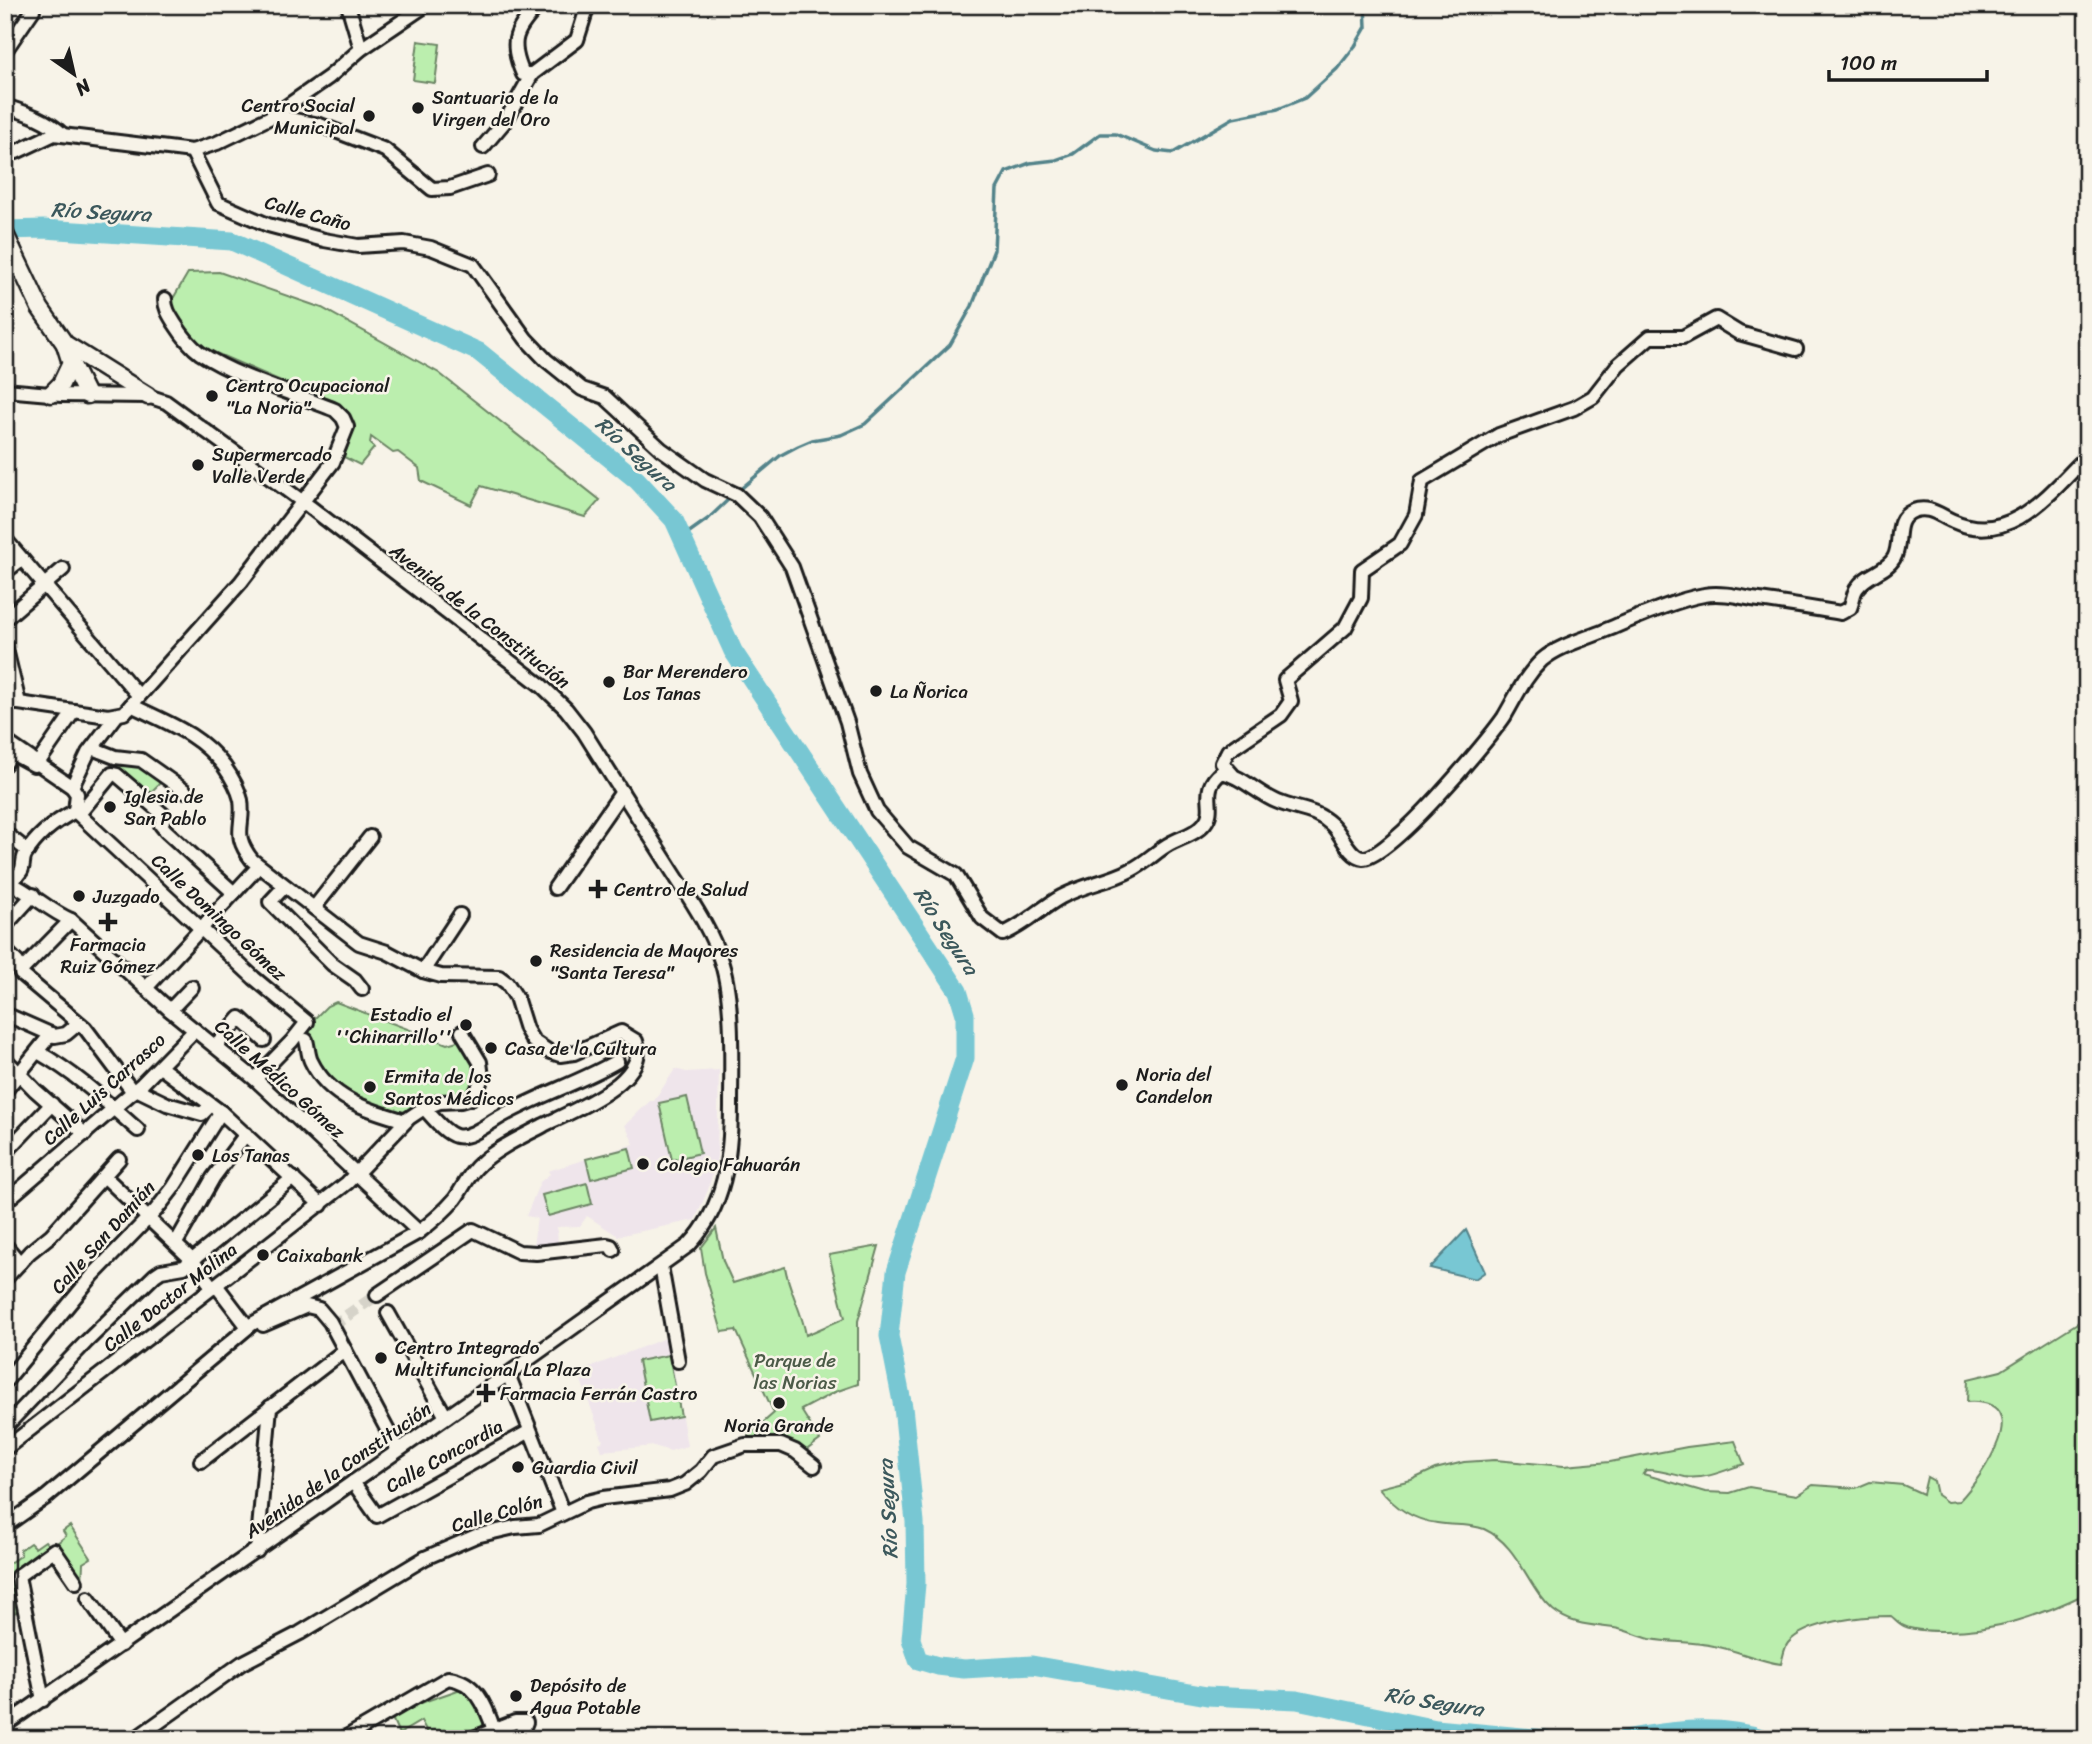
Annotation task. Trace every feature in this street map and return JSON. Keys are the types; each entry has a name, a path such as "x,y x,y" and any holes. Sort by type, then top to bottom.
{"main road":[{"path":"5,234 31,291 54,331 77,360 88,394"},
{"path":"51,394 77,360"},
{"path":"77,360 148,396"}],"street":[{"path":"348,5 361,49"},
{"path":"5,161 11,153 54,134 192,151 217,143 273,116 361,49 426,5"},
{"path":"533,74 523,74 517,62 515,42 519,28 539,5"},
{"path":"483,147 506,120 533,74 577,40 588,5"},
{"path":"5,51 33,10"},
{"path":"5,106 33,115 62,134"},
{"path":"273,116 320,125 385,150 432,189 450,188 488,176"},
{"name":"Calle Caño","path":"192,151 218,203 268,225 358,246 404,243 432,248 473,265 526,339 545,360 572,382 605,397 661,449 705,480 735,494 760,517 792,567 847,722 860,774 877,811 908,847 956,875 982,918 995,930 1003,934 1021,927 1059,898 1086,884 1133,869 1170,843 1191,834 1205,824 1212,780 1222,772 1232,775"},
{"path":"5,701 74,711 117,715 124,713 241,582 332,462 346,427 343,418 335,410 237,371 200,352 188,343 171,318 165,299"},
{"path":"1796,349 1739,333 1716,318 1684,337 1650,337 1618,365 1593,397 1574,408 1499,435 1422,481 1416,515 1401,544 1362,570 1361,598 1345,628 1285,680 1291,701 1281,715 1228,751 1222,763 1232,775 1279,803 1312,811 1332,824 1356,855 1363,858 1377,855 1418,817 1478,748 1503,717 1522,684 1544,659 1569,645 1705,594 1744,597 1841,613 1850,608 1856,588 1887,566 1895,556 1899,525 1911,512 1931,509 1963,526 1979,528 2006,524 2032,510 2087,456"},
{"path":"5,390 148,396"},
{"name":"Avenida de la Constitución","path":"5,1726 689,1245 704,1230 725,1176 730,1151 728,999 722,964 706,925 584,732 542,686 303,502 175,408 148,396"},
{"path":"5,539 135,701 197,737 215,755 236,785 241,800 239,835 244,849 259,866 359,943 387,952 423,971 441,976 499,977 507,983 516,997 526,1029 533,1041 548,1051 560,1055 574,1053 621,1032 632,1037 639,1048 635,1065 611,1090 535,1130 479,1165 444,1212 419,1232 250,1326 45,1498 5,1526"},
{"path":"5,572 22,559"},
{"path":"5,619 63,569"},
{"path":"5,645 19,704"},
{"path":"5,764 12,753 34,765 38,763 74,711"},
{"path":"72,787 92,748 117,715"},
{"path":"5,741 72,787 77,794 77,813"},
{"path":"92,748 115,757 141,760 185,791"},
{"path":"8,886 22,869 23,858 48,829 54,827 63,817 77,813 112,774 117,775 165,816 160,825 234,893"},
{"path":"555,888 622,792"},
{"name":"Calle Domingo Gómez","path":"77,813 254,978 307,1022 254,1079"},
{"path":"5,833 28,851"},
{"path":"314,908 370,837"},
{"path":"145,988 259,866"},
{"name":"Calle Médico Gómez","path":"8,886 33,895 59,915 71,920 170,1010 254,1079 419,1232"},
{"path":"285,886 270,902 331,964 355,980 362,989"},
{"path":"5,926 33,895"},
{"path":"423,971 460,915"},
{"path":"20,971 71,920"},
{"path":"5,950 17,962 20,971 79,1023 135,1091 202,1114 216,1108"},
{"path":"170,1010 192,987"},
{"path":"5,1014 55,1036 66,1034 79,1023"},
{"path":"216,1046 240,1018 264,1040"},
{"name":"Calle Luis Carrasco","path":"5,1202 135,1091 195,1030"},
{"path":"462,1032 480,1062 482,1077 477,1091 471,1098 440,1102 424,1108 456,1136 467,1136 516,1107 617,1061"},
{"path":"5,1091 51,1034"},
{"path":"306,1040 311,1061 327,1082 350,1102 406,1121"},
{"path":"38,1052 97,1092 138,1130"},
{"path":"5,1059 85,1134"},
{"path":"160,1067 216,1108 321,1205"},
{"path":"5,1153 51,1104"},
{"name":"Calle San Damián","path":"5,1382 93,1275 149,1218 173,1188 216,1108"},
{"name":"Calle Doctor Molina","path":"5,1449 321,1205 356,1174 406,1121 424,1108"},
{"path":"176,1243 213,1178 246,1134"},
{"path":"5,1279 51,1235 119,1158"},
{"path":"104,1176 192,1259 250,1326"},
{"path":"5,1427 155,1275 161,1271 176,1270 192,1259 293,1178"},
{"path":"377,1296 473,1230 519,1252 536,1253 607,1245 613,1250"},
{"path":"5,1245 20,1263"},
{"path":"661,1266 678,1361"},
{"path":"250,1326 265,1325 307,1306 319,1309 330,1322 398,1450"},
{"path":"387,1313 446,1417"},
{"path":"201,1461 345,1350"},
{"path":"508,1374 563,1513"},
{"path":"257,1550 270,1408"},
{"name":"Calle Concordia","path":"353,1482 377,1516 530,1430"},
{"name":"Calle Colón","path":"135,1739 242,1662 300,1633 425,1558 476,1536 515,1527 539,1525 603,1498 670,1490 685,1484 701,1471 713,1456 745,1445 781,1446 795,1451 814,1466"},
{"path":"43,1700 18,1576 54,1550 76,1582"},
{"path":"88,1598 121,1645"},
{"path":"344,1739 448,1678 462,1680 473,1690 483,1703 494,1730"},
{"path":"471,1739 515,1722 526,1722 522,1732 513,1739"}],"shaded area":[{"name":"Colegio Fahuarán","path":"675,1069 686,1072 719,1070 717,1157 708,1190 695,1220 618,1236 587,1216 580,1226 557,1227 558,1245 533,1246 537,1218 526,1216 540,1182 550,1174 548,1171 634,1144 625,1125 650,1101 654,1101"},
{"path":"668,1337 687,1446 670,1451 654,1446 602,1451 599,1443 603,1441 578,1372"}],"green space":[{"path":"418,41 440,44 435,83 413,80"},
{"path":"219,272 322,308 439,373 600,500 585,517 481,486 471,505 421,481 419,468 371,437 370,443 374,448 360,465 344,457 351,438 352,425 344,408 202,347 174,313 171,302 188,273"},
{"path":"120,756 168,775 147,796 114,770"},
{"path":"336,1002 447,1044 461,1040 478,1070 471,1093 402,1118 369,1106 341,1091 315,1060 301,1032 327,1006"},
{"path":"687,1097 700,1153 672,1160 659,1103"},
{"path":"629,1148 634,1168 591,1179 586,1159"},
{"path":"587,1183 592,1204 548,1216 542,1195"},
{"name":"Parque de las Norias","path":"716,1228 723,1261 733,1283 785,1267 806,1335 845,1318 829,1255 879,1246 858,1321 858,1384 835,1392 801,1410 820,1440 801,1454 761,1434 751,1442 748,1436 774,1413 736,1330 722,1332 705,1273 701,1248"},
{"path":"2087,1317 2087,1593 2016,1621 1980,1629 1932,1631 1908,1628 1891,1616 1836,1621 1796,1636 1787,1645 1781,1664 1706,1644 1650,1639 1618,1629 1574,1621 1560,1615 1544,1601 1506,1545 1496,1536 1478,1527 1443,1524 1412,1516 1397,1507 1379,1488 1464,1462 1495,1460 1564,1466 1610,1462 1735,1441 1744,1464 1700,1477 1685,1477 1651,1470 1646,1470 1643,1474 1705,1492 1730,1493 1749,1487 1797,1495 1813,1485 1856,1488 1870,1482 1903,1485 1923,1494 1927,1477 1934,1481 1937,1495 1947,1502 1959,1501 1990,1458 2002,1425 1999,1412 1988,1404 1967,1402 1968,1379 2001,1371"},
{"path":"669,1355 681,1416 650,1422 638,1361"},
{"path":"70,1526 91,1558 83,1563 82,1584 57,1543 66,1536 63,1531"},
{"path":"45,1541 50,1547 11,1576 18,1612 5,1614 5,1566 21,1555 20,1550 30,1543 35,1548"},
{"path":"460,1689 477,1708 484,1722 481,1729 444,1739 431,1739 421,1721 399,1734 392,1718 417,1704"}],"water":[{"path":"1466,1230 1485,1272 1475,1279 1430,1268"}],"waterway":[{"path":"737,492 781,455 812,440 841,435 865,424 950,345 972,306 994,250 997,189 1006,172 1030,163 1056,160 1073,154 1100,134 1116,134 1156,151 1173,153 1233,118 1278,109 1305,98 1337,69 1355,46 1366,27 1365,5"},
{"name":"Río Segura","path":"5,230 44,229 232,241 479,352 637,480 674,520 733,651 958,991 965,1014 965,1058 896,1272 889,1336 903,1407 915,1522 916,1584 911,1639 918,1660 964,1669 1032,1665 1207,1696 1297,1700 1436,1729 1545,1739"},
{"path":"681,538 709,518 731,497"},
{"name":"Río Segura","path":"1625,1739 1695,1730 1730,1731 1765,1739"}],"tunnel":[{"path":"332,1326 377,1295"}],"place":[{"name":"Santuario de la Virgen del Oro","path":"418,108"},
{"name":"Centro Social Municipal","path":"369,116"},
{"name":"Centro Ocupacional \"La Noria\"","path":"212,396"},
{"name":"Supermercado Valle Verde","path":"198,465"},
{"name":"Bar Merendero Los Tanas","path":"609,682"},
{"name":"La Ñorica","path":"876,691"},
{"name":"Iglesia de San Pablo","path":"110,807"},
{"name":"Centro de Salud","path":"598,889"},
{"name":"Juzgado","path":"79,896"},
{"name":"Farmacia Ruiz Gómez","path":"108,922"},
{"name":"Residencia de Mayores \"Santa Teresa\"","path":"536,961"},
{"name":"Estadio el ''Chinarrillo''","path":"466,1025"},
{"name":"Casa de la Cultura","path":"491,1048"},
{"name":"Noria del Candelon","path":"1122,1085"},
{"name":"Ermita de los Santos Médicos","path":"370,1087"},
{"name":"Los Tanas","path":"198,1155"},
{"name":"Colegio Fahuarán","path":"643,1164"},
{"name":"Caixabank","path":"263,1255"},
{"name":"Centro Integrado Multifuncional La Plaza","path":"381,1358"},
{"name":"Farmacia Ferrán Castro","path":"486,1393"},
{"name":"Noria Grande","path":"779,1403"},
{"name":"Guardia Civil","path":"518,1467"},
{"name":"Depósito de Agua Potable","path":"516,1696"}]}
